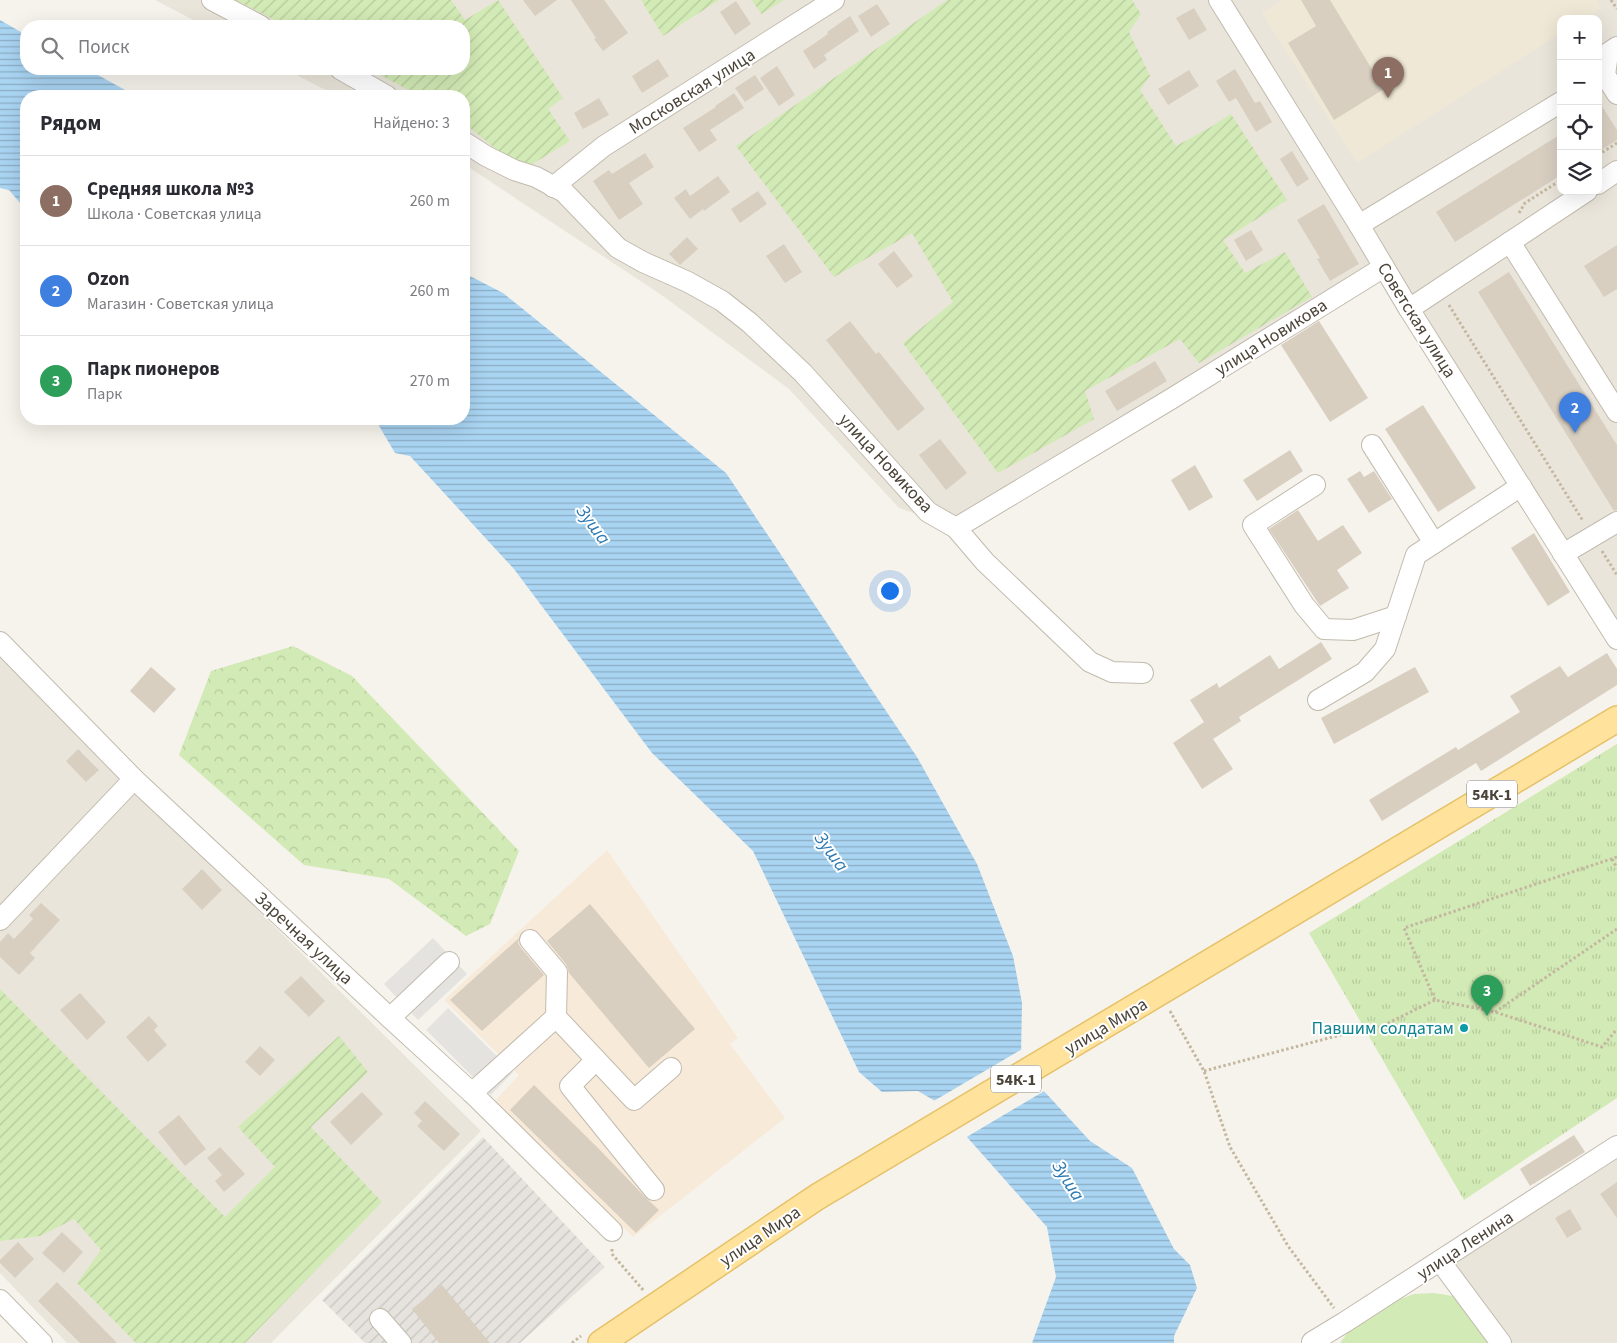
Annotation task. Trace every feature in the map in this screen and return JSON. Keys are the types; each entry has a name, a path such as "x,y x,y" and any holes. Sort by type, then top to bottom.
{"main road":[{"name":"улица Мира","path":"601,1343 817,1197 1617,719"}],"street":[{"path":"212,0 250,20"},
{"name":"Московская улица","path":"553,186 604,146 834,0"},
{"name":"Советская улица","path":"1219,0 1409,309 1617,639"},
{"path":"1602,74 1608,53 1617,47"},
{"path":"350,75 377,90"},
{"path":"1602,78 1617,94"},
{"path":"1359,225 1557,104"},
{"name":"улица Новикова","path":"470,146 514,170 536,177 564,192 618,248 722,300 803,372 928,512 956,528 1163,404 1384,266"},
{"path":"1602,181 1617,171"},
{"path":"1409,309 1581,195"},
{"path":"1510,242 1617,412"},
{"path":"1372,445 1434,543"},
{"path":"1316,485 1253,525 1304,606 1324,629 1353,630 1396,616"},
{"path":"1318,700 1364,672 1385,649 1416,555 1521,486"},
{"path":"1563,554 1617,522"},
{"path":"956,528 985,562 1090,662 1112,672 1143,673"},
{"name":"Заречная улица","path":"0,642 134,778 472,1093 612,1231"},
{"path":"0,920 134,778"},
{"path":"530,940 557,972 556,1017 634,1100 671,1068"},
{"path":"390,1018 449,962"},
{"path":"472,1093 556,1017"},
{"path":"596,1060 570,1086 654,1190"},
{"name":"улица Ленина","path":"1312,1342 1614,1154"},
{"path":"1440,1261 1501,1343"},
{"path":"0,1300 42,1343"},
{"path":"380,1319 400,1343"}],"path":[{"path":"1612,0 1617,9"},
{"path":"1602,152 1617,143"},
{"path":"1514,219 1525,203 1557,183"},
{"path":"1439,289 1617,575"},
{"path":"1435,1000 1404,928 1617,857"},
{"path":"1612,859 1617,868"},
{"path":"1495,1012 1617,929"},
{"path":"1204,1071 1344,1034 1380,1027 1435,1000 1495,1012 1602,1047 1617,1029"},
{"path":"1169,1008 1204,1071 1230,1147 1288,1246 1345,1322"},
{"path":"612,1254 638,1284"}],"shaded area":[{"path":"155,0 1617,0 1617,639 1384,267 956,528 899,508 789,389 663,296 470,168 470,90 325,90 297,75 470,75 470,20 193,20"},
{"path":"1283,0 1596,0 1601,8 1590,15 1557,15 1557,36 1357,163 1262,13"},
{"path":"0,655 481,1131 271,1343 67,1343 0,1273"},
{"path":"607,850 738,1038 730,1044 785,1118 633,1237 494,1102 519,1075 444,1000"},
{"path":"433,938 467,974 418,1020 384,984"},
{"path":"448,1008 513,1072 491,1095 426,1030"},
{"path":"483,1137 605,1267 520,1343 365,1343 322,1300"},
{"path":"1617,1146 1617,1343 1499,1343 1440,1261"}],"green space":[{"path":"236,0 451,0 465,20 274,20"},
{"path":"498,0 563,98 548,109 570,141 531,165 507,158 470,128 470,90 409,90 380,75 470,75 470,20 465,20"},
{"path":"641,0 719,0 663,36"},
{"path":"752,0 784,0 761,14"},
{"path":"947,0 1132,0 1141,14 1129,32 1150,76 1140,90 1176,146 1231,114 1287,200 1223,240 1245,273 1285,252 1312,297 1199,363 1180,339 1085,391 1094,419 998,473 903,343 953,302 912,233 834,277 736,146"},
{"path":"293,646 352,676 519,851 490,924 466,936 389,879 304,865 179,755 211,671"},
{"path":"1617,744 1617,1098 1464,1200 1309,933"},
{"path":"0,989 225,1217 275,1167 238,1127 339,1036 368,1072 311,1127 382,1202 245,1343 136,1343 77,1283 101,1250 74,1219 40,1236 0,1241"},
{"path":"1434,1293 1453,1296 1473,1312 1495,1343 1340,1343 1349,1331 1395,1301 1414,1294"}],"water":[{"path":"0,20 20,32 20,75 98,75 125,90 20,90 20,203 9,190 0,188"},
{"name":"Зуша","path":"470,276 503,293 726,473 917,757 977,864 1013,956 1022,1003 1021,1055 1031,1077 1090,1141 1132,1168 1174,1249 1190,1265 1197,1288 1174,1336 1174,1343 1032,1343 1056,1277 1047,1227 935,1101 918,1091 882,1092 859,1072 753,851 652,753 514,569 410,456 395,453 379,425 470,425"}],"pier":[{"path":"1024,1048 1024,1055 1033,1075 1046,1090 965,1138 932,1102"}],"building":[{"path":"523,0 557,0 535,16"},
{"path":"571,0 604,0 628,33 603,51"},
{"path":"1301,0 1330,0 1384,89 1334,120 1288,43 1316,26"},
{"path":"736,1 751,24 735,35 720,12"},
{"path":"877,4 890,24 871,37 858,16"},
{"path":"1194,8 1207,30 1189,40 1176,18"},
{"path":"850,16 859,31 824,55 827,60 814,69 803,51"},
{"path":"658,59 669,76 642,93 632,76"},
{"path":"777,66 795,95 779,106 760,78"},
{"path":"1235,69 1255,103 1260,101 1272,122 1256,132 1236,98 1229,102 1216,81"},
{"path":"1189,70 1199,86 1168,105 1158,89"},
{"path":"755,75 764,89 745,102 735,88"},
{"path":"734,93 744,108 710,130 717,140 699,152 683,128"},
{"path":"599,98 609,115 583,129 574,113"},
{"path":"1602,106 1617,130 1617,140 1602,149"},
{"path":"1557,136 1557,178 1455,242 1436,212"},
{"path":"1292,151 1309,179 1297,187 1280,159"},
{"path":"645,153 654,167 629,183 643,204 619,220 593,181 609,170 612,174"},
{"path":"718,176 730,192 690,219 674,198 686,189 690,196"},
{"path":"758,191 767,204 740,223 731,209"},
{"path":"1324,204 1359,264 1330,281 1317,259 1320,258 1297,220"},
{"path":"1251,230 1263,250 1246,261 1234,240"},
{"path":"687,237 698,249 680,265 669,254"},
{"path":"784,244 802,272 785,283 766,256"},
{"path":"1617,245 1617,289 1604,297 1584,266"},
{"path":"894,251 913,276 897,288 878,264"},
{"path":"1509,272 1617,445 1617,510 1614,511 1478,292"},
{"path":"850,321 876,354 879,352 925,409 898,431 826,340"},
{"path":"1319,321 1368,398 1330,422 1281,345"},
{"path":"1155,361 1167,381 1117,411 1105,391"},
{"path":"1423,405 1476,488 1438,512 1385,429"},
{"path":"940,439 967,473 946,490 919,455"},
{"path":"1290,450 1303,471 1257,501 1243,480"},
{"path":"1195,465 1213,497 1189,511 1171,480"},
{"path":"1360,471 1364,477 1374,471 1392,499 1369,513 1347,479"},
{"path":"1298,510 1318,541 1343,525 1362,553 1337,570 1349,588 1320,606 1269,529"},
{"path":"1534,533 1570,592 1548,606 1511,548"},
{"path":"1321,642 1332,659 1239,717 1241,721 1213,739 1233,769 1202,789 1173,743 1204,722 1190,700 1217,683 1219,688 1270,655 1279,669"},
{"path":"1607,653 1617,669 1617,685 1481,771 1476,763 1382,821 1369,800 1456,747 1458,750 1520,712 1510,696 1560,666 1568,677"},
{"path":"151,667 176,689 154,713 130,691"},
{"path":"1415,667 1429,692 1334,744 1321,718"},
{"path":"78,749 99,770 86,782 66,761"},
{"path":"202,869 222,890 202,910 182,889"},
{"path":"41,903 60,920 30,953 35,958 19,975 0,957 0,942 8,933 14,939 33,919 29,915"},
{"path":"590,904 695,1029 649,1068 569,973 566,964 547,941"},
{"path":"519,938 518,943 521,948 544,975 482,1031 450,1000"},
{"path":"301,976 325,1001 309,1017 284,992"},
{"path":"80,993 106,1022 87,1040 60,1010"},
{"path":"149,1016 158,1026 154,1030 167,1045 148,1062 126,1037"},
{"path":"260,1046 275,1060 260,1076 245,1062"},
{"path":"534,1085 659,1210 636,1233 510,1110"},
{"path":"362,1092 383,1114 351,1145 330,1122"},
{"path":"425,1101 460,1134 444,1151 417,1126 422,1121 414,1113"},
{"path":"179,1115 206,1149 185,1166 158,1132"},
{"path":"1574,1135 1585,1152 1530,1186 1520,1169"},
{"path":"220,1147 245,1174 224,1192 215,1181 222,1175 207,1158"},
{"path":"1617,1182 1617,1218 1600,1194"},
{"path":"1570,1209 1582,1229 1567,1238 1555,1218"},
{"path":"62,1232 83,1252 64,1273 42,1253"},
{"path":"18,1242 34,1259 15,1278 0,1263 0,1260"},
{"path":"57,1282 117,1343 80,1343 38,1301"},
{"path":"442,1285 490,1343 439,1343 412,1309"}],"place":[{"name":"Средняя школа №3","path":"1388,98"},
{"name":"Ozon","path":"1575,433"},
{"name":"Парк пионеров","path":"1487,1016"},
{"name":"Павшим солдатам","path":"1464,1028"}]}
